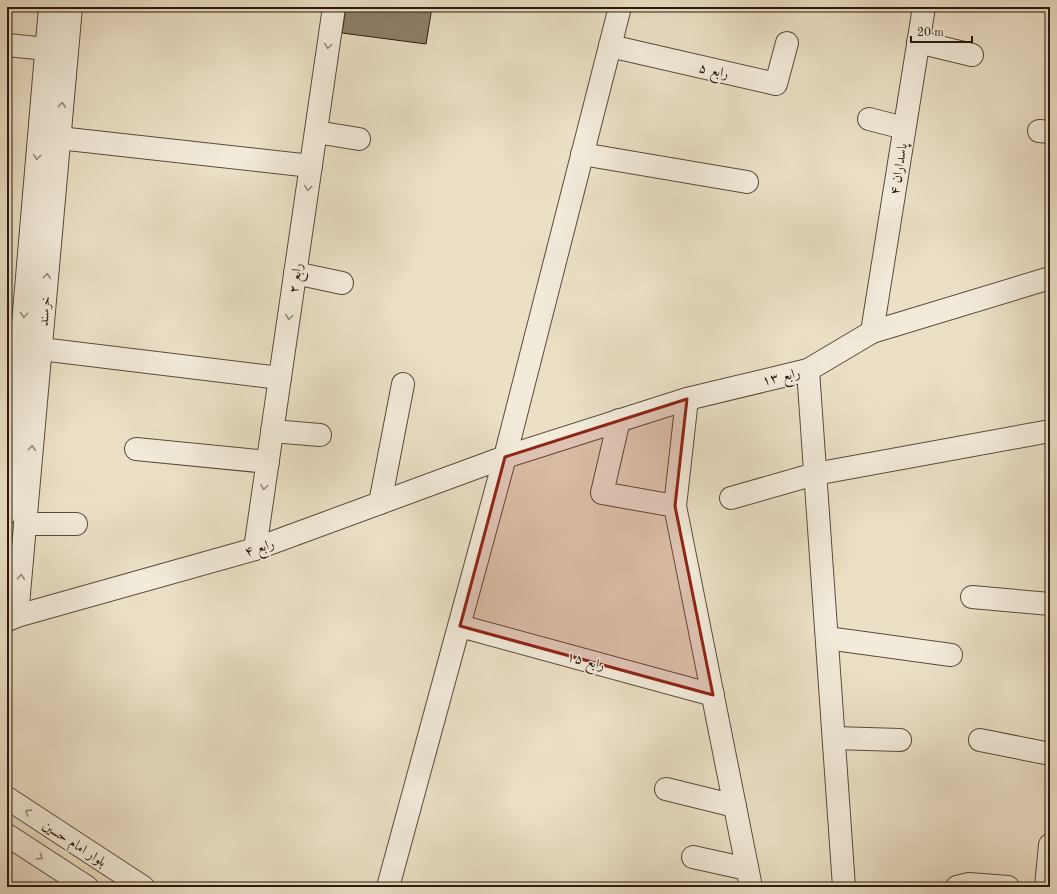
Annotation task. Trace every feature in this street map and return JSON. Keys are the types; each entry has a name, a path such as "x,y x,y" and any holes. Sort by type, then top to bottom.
{"street":[{"name":"خرسند","path":"12,618 25,524 40,349 49,136 47,49 50,7"},
{"name":"خرسند","path":"7,512 49,136 71,7"},
{"name":"رابع ۲","path":"255,549 334,7"},
{"path":"388,887 505,457 620,7"},
{"name":"پاسداران ۴","path":"872,332 924,7"},
{"path":"918,42 972,55"},
{"name":"رابع ۵","path":"610,46 776,84 787,43"},
{"path":"7,46 47,49"},
{"path":"869,119 904,128"},
{"path":"316,132 359,138"},
{"path":"49,136 311,166"},
{"path":"582,154 747,182"},
{"path":"295,273 342,283"},
{"name":"رابع ۱۳","path":"505,457 687,399 808,370 872,332 1050,278"},
{"path":"40,349 280,378"},
{"path":"808,370 844,887"},
{"path":"380,503 403,384"},
{"path":"687,399 675,506 749,878"},
{"path":"620,420 602,493 675,506"},
{"path":"272,431 320,435"},
{"path":"731,498 815,474 1050,431"},
{"path":"136,449 268,462"},
{"name":"رابع ۴","path":"12,618 255,549 505,457"},
{"path":"25,524 76,524"},
{"path":"972,597 1050,604"},
{"name":"رابع ۱۵","path":"460,626 713,695"},
{"path":"827,638 951,655"},
{"path":"834,738 900,740"},
{"path":"980,740 1050,754"},
{"path":"666,789 735,806"},
{"name":"بلوار امام حسین","path":"7,798 143,887"},
{"path":"7,836 86,887 101,860"},
{"path":"1046,887 1050,845"},
{"path":"693,858 749,878"},
{"path":"964,886 1008,887"}],"highlighted area":[{"path":"687,399 675,506 713,695 460,626 505,457"}],"building":[{"path":"346,7 432,7 426,44 342,33"}]}
